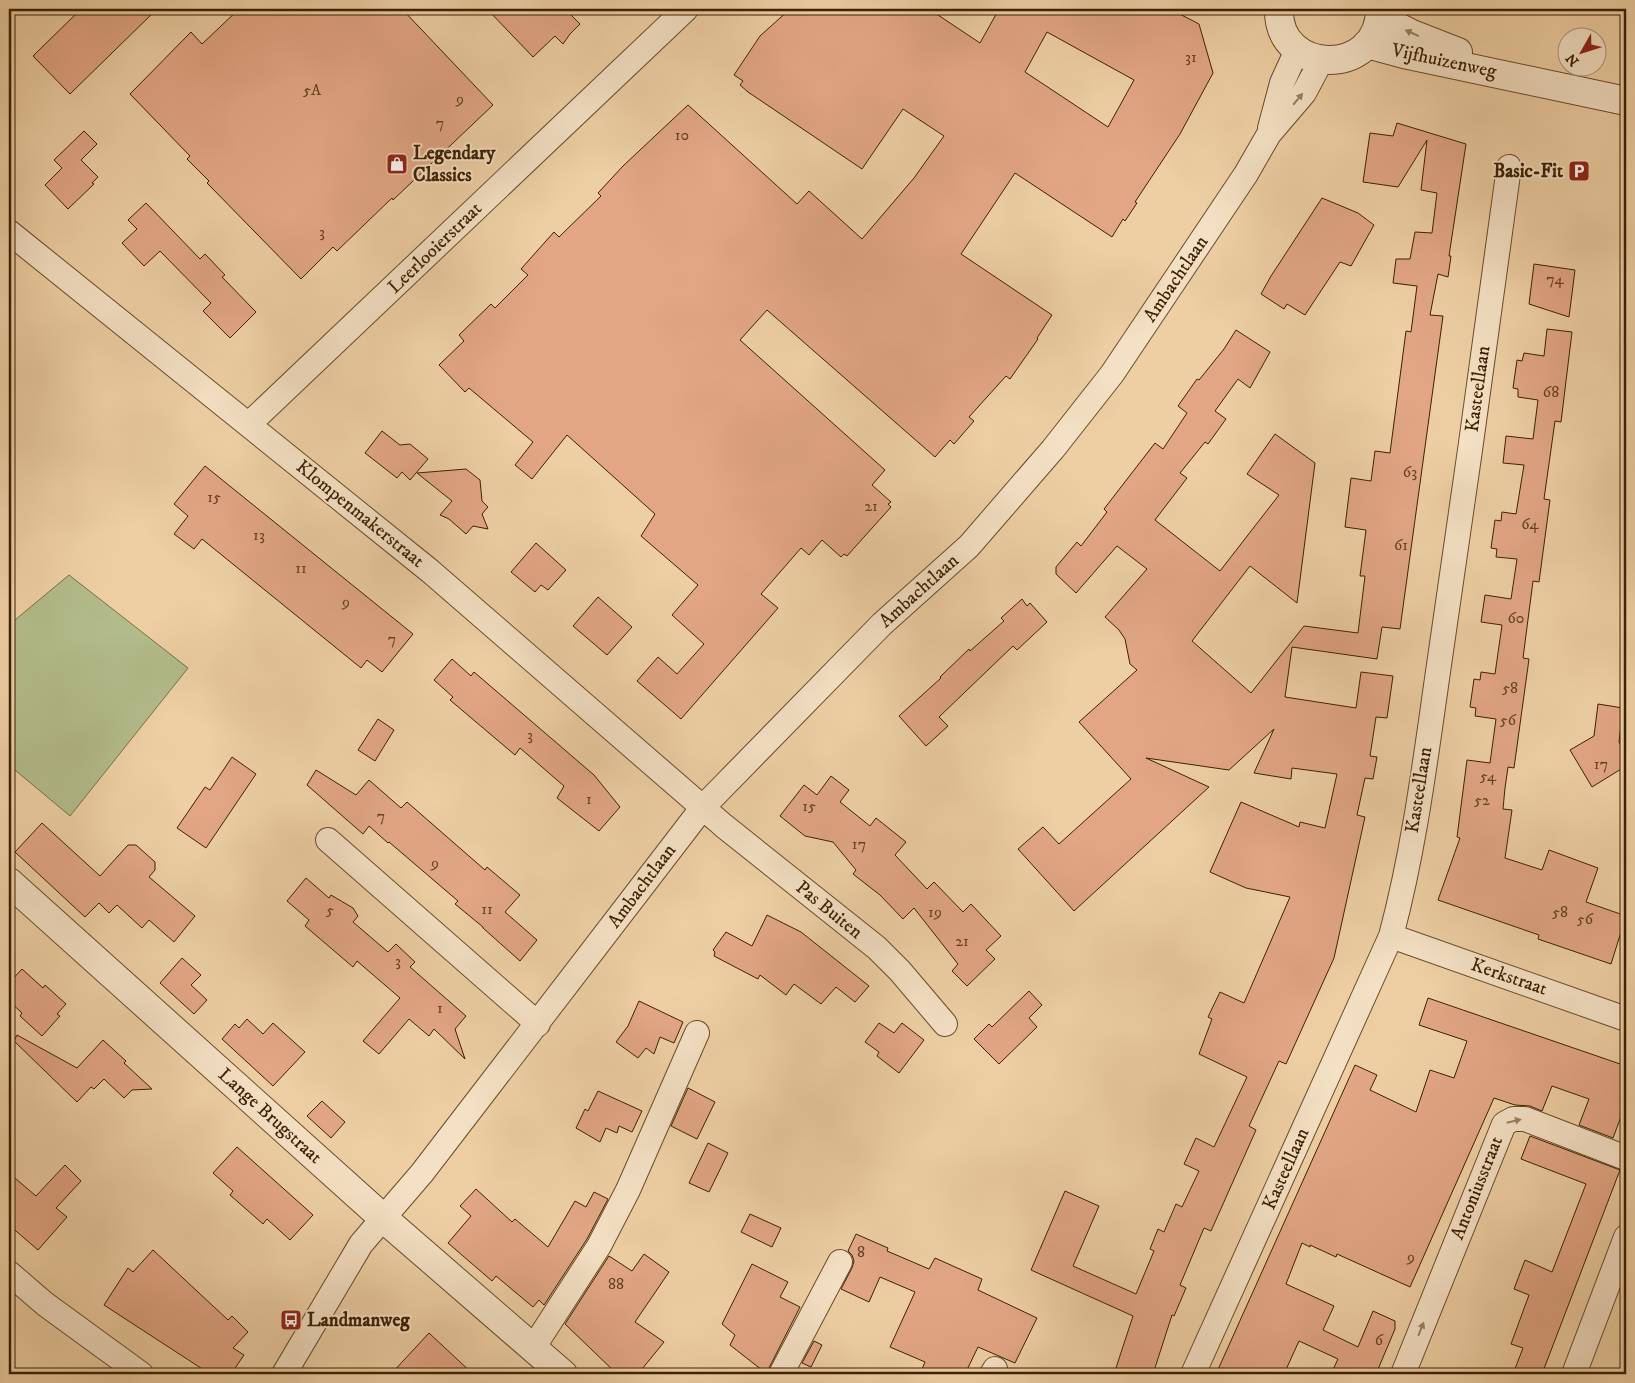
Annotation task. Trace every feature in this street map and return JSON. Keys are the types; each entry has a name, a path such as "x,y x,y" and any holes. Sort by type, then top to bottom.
{"street":[{"name":"Leerlooierstraat","path":"249,424 686,9"},
{"path":"1279,9 1283,31 1309,55 1338,61 1357,53 1367,44 1375,32 1380,13"},
{"name":"Vijfhuizenweg","path":"1380,13 1412,34 1522,78"},
{"name":"Vijfhuizenweg","path":"1367,44 1404,54 1626,101"},
{"name":"Ambachtlaan","path":"383,1218 422,1173 703,807 882,624 969,546 1053,449 1112,374 1246,174 1269,134 1282,83 1309,55"},
{"name":"Kasteellaan","path":"1193,1374 1391,936 1401,900 1422,778 1455,557 1509,167"},
{"name":"Klompenmakerstraat","path":"9,232 430,571 703,807"},
{"name":"Pas Buiten","path":"703,807 724,826 877,948 900,971 945,1024"},
{"path":"328,840 538,1024"},
{"name":"Lange Brugstraat","path":"9,882 383,1218 563,1374"},
{"name":"Kerkstraat","path":"1391,936 1626,1019"},
{"path":"533,1348 599,1246 628,1190 697,1033"},
{"name":"Antoniusstraat","path":"1402,1374 1504,1124 1513,1119 1525,1119 1626,1158"},
{"path":"284,1374 361,1244 383,1218"},
{"path":"1574,1374 1626,1238"},
{"path":"781,1374 840,1262"},
{"path":"9,1273 45,1304 141,1374"}],"green space":[{"path":"69,575 188,668 70,816 9,765 9,625"}],"building":[{"path":"81,9 157,9 70,94 33,56"},
{"path":"239,9 402,9 493,105 337,251 333,247 301,279 207,183 209,181 187,159 190,156 130,94 191,32 202,44"},
{"path":"487,9 565,9 580,24 563,44 555,36 533,57"},
{"path":"790,9 929,9 980,43 999,9 1170,9 1199,24 1213,73 1180,134 1135,202 1137,203 1125,221 1123,219 1112,237 1015,173 961,254 1052,315 1010,379 1006,376 969,417 974,421 954,444 950,440 935,457 767,310 740,340 885,470 872,485 891,502 888,504 891,507 847,556 844,554 841,557 822,540 809,555 801,548 761,594 778,608 681,719 637,681 658,657 677,674 704,644 672,615 698,585 641,536 655,514 567,435 532,479 515,465 533,442 469,388 465,392 439,365 464,341 459,335 491,304 495,308 528,275 521,269 554,232 559,237 601,196 598,193 623,166 688,105 797,204 809,191 862,239 914,178 944,136 903,109 862,169 740,85 743,81 734,75 760,36","holes":["1047,32 1134,80 1108,127 1025,72"]},
{"path":"1397,123 1466,144 1449,256 1451,256 1448,277 1438,274 1430,315 1443,316 1400,629 1382,627 1377,659 1292,647 1285,697 1356,708 1361,672 1393,676 1387,718 1376,717 1370,756 1377,757 1373,779 1365,778 1357,815 1365,817 1334,958 1286,1064 1279,1061 1249,1126 1256,1130 1211,1231 1204,1228 1180,1285 1186,1288 1174,1316 1172,1315 1153,1374 1114,1374 1133,1316 1031,1270 1065,1191 1099,1206 1073,1266 1136,1294 1154,1251 1150,1249 1158,1229 1164,1232 1176,1204 1182,1207 1199,1171 1184,1164 1196,1138 1214,1147 1247,1077 1199,1054 1212,1019 1208,1017 1220,992 1244,1003 1290,897 1246,888 1210,872 1241,802 1299,827 1300,822 1325,828 1337,774 1292,768 1291,779 1254,773 1274,729 1229,770 1146,758 1209,787 1074,911 1018,849 1043,827 1059,844 1131,779 1079,722 1137,670 1130,664 1125,639 1119,630 1105,617 1147,569 1117,546 1076,593 1056,574 1056,567 1077,542 1081,546 1107,512 1104,509 1155,443 1163,449 1187,413 1178,406 1197,379 1199,380 1224,349 1236,330 1270,352 1250,388 1238,379 1215,411 1226,419 1208,444 1205,442 1180,473 1187,478 1155,520 1220,571 1279,495 1247,474 1275,434 1315,463 1297,603 1250,566 1192,641 1251,693 1304,626 1358,633 1365,576 1360,576 1366,530 1345,527 1351,478 1371,481 1375,451 1390,453 1406,331 1411,332 1417,286 1393,283 1396,259 1410,259 1415,232 1432,233 1437,193 1421,190 1427,140 1398,187 1363,182 1370,133 1393,136"},
{"path":"84,131 97,144 81,160 98,177 92,183 94,184 68,209 45,185 62,168 54,160"},
{"path":"1322,198 1358,213 1374,225 1351,266 1340,262 1305,315 1287,304 1284,309 1261,294"},
{"path":"146,203 200,259 205,254 225,275 222,277 256,312 230,338 203,311 211,303 160,251 144,266 122,243 137,229 128,220"},
{"path":"1534,264 1575,270 1569,317 1529,304"},
{"path":"1547,329 1572,332 1561,422 1555,421 1544,499 1550,500 1539,582 1533,581 1523,658 1529,659 1514,768 1508,767 1505,788 1503,809 1512,810 1505,858 1542,870 1549,850 1598,868 1586,902 1626,916 1611,964 1538,939 1539,935 1438,900 1460,838 1457,837 1467,760 1490,763 1496,719 1475,716 1476,708 1470,707 1474,679 1480,680 1481,672 1495,674 1502,625 1481,622 1485,595 1511,599 1517,559 1496,557 1497,549 1491,548 1495,520 1501,521 1502,512 1516,514 1524,465 1503,463 1506,436 1533,439 1538,400 1518,397 1518,389 1513,388 1517,360 1522,361 1524,353 1544,356"},
{"path":"382,431 400,445 410,444 428,459 410,480 402,472 397,478 365,453"},
{"path":"205,466 413,634 382,672 367,660 361,668 202,539 194,549 174,534 188,516 174,504"},
{"path":"466,469 480,480 482,501 488,507 482,514 488,529 473,526 466,534 449,519 440,515 452,501 417,473"},
{"path":"536,543 566,570 548,590 541,585 535,592 511,572"},
{"path":"598,597 632,627 607,655 573,626"},
{"path":"1022,599 1027,606 1030,603 1047,622 1017,650 1013,646 939,717 948,726 926,746 899,716 941,678 969,649 970,651 1004,621 1001,618"},
{"path":"452,659 471,676 474,672 594,775 620,807 599,831 557,798 564,786 520,748 515,755 450,700 453,697 434,680"},
{"path":"1598,704 1623,708 1619,742 1626,754 1626,766 1592,787 1570,750 1594,736"},
{"path":"378,719 394,730 375,761 358,750"},
{"path":"232,757 256,774 206,848 177,828 205,787 210,790"},
{"path":"316,770 356,795 369,780 401,808 407,802 485,870 487,867 520,895 505,912 537,940 520,961 455,904 458,901 389,842 369,826 363,834 307,785"},
{"path":"831,776 849,790 840,802 870,826 876,818 906,842 895,855 927,889 934,882 963,912 971,904 1001,936 986,950 995,959 967,986 952,971 958,964 914,908 903,919 880,895 853,874 856,870 833,842 805,836 780,816 804,785 817,795"},
{"path":"42,823 100,876 128,845 136,845 155,862 155,870 149,877 195,916 174,942 149,920 142,928 117,905 109,913 99,903 85,917 15,852"},
{"path":"306,878 329,898 331,895 353,908 358,916 353,922 388,952 396,944 415,962 410,967 466,1016 455,1029 465,1059 434,1029 429,1036 409,1019 379,1054 363,1041 400,998 357,961 353,967 305,926 309,920 287,901"},
{"path":"767,915 801,932 869,986 855,1002 836,987 821,1004 794,984 786,995 760,975 758,979 714,956 715,952 713,950 726,932 752,946"},
{"path":"182,958 201,975 191,985 207,1000 194,1014 160,983"},
{"path":"22,969 43,988 45,985 66,1004 57,1014 60,1016 42,1036 20,1016 22,1013 9,1001 9,983"},
{"path":"1029,991 1042,1005 1029,1018 1037,1027 999,1064 974,1039 989,1024 992,1027"},
{"path":"1428,998 1626,1066 1626,1103 1613,1138 1579,1125 1589,1099 1552,1086 1542,1111 1530,1106 1515,1105 1494,1098 1410,1287 1337,1254 1336,1257 1302,1243 1286,1284 1334,1306 1323,1330 1358,1347 1373,1311 1395,1321 1395,1329 1376,1374 1331,1374 1338,1359 1299,1341 1284,1374 1216,1374 1355,1065 1377,1075 1370,1090 1416,1112 1430,1070 1454,1078 1467,1041 1419,1025"},
{"path":"639,1001 683,1022 674,1043 660,1037 654,1054 646,1048 638,1058 616,1042 628,1026"},
{"path":"247,1019 263,1034 273,1023 305,1052 273,1086 222,1039 235,1024 239,1028"},
{"path":"879,1023 894,1033 902,1023 924,1040 899,1073 877,1056 879,1052 865,1042"},
{"path":"17,1035 77,1068 103,1040 152,1089 132,1090 124,1098 104,1079 94,1089 91,1087 77,1102 14,1041"},
{"path":"688,1088 715,1102 697,1139 671,1126"},
{"path":"598,1091 642,1111 632,1132 619,1126 617,1133 606,1128 600,1142 576,1128 585,1109 588,1111"},
{"path":"322,1101 345,1122 331,1138 307,1116"},
{"path":"1530,1136 1620,1170 1542,1374 1513,1374 1523,1348 1511,1344 1529,1295 1514,1289 1525,1260 1552,1272 1586,1184 1521,1159"},
{"path":"708,1143 728,1153 709,1192 689,1183"},
{"path":"237,1147 313,1215 290,1240 267,1219 263,1224 230,1195 233,1191 213,1173"},
{"path":"65,1165 81,1181 56,1208 67,1217 38,1250 9,1225 9,1173 36,1196"},
{"path":"476,1189 512,1222 515,1219 548,1247 575,1201 586,1207 594,1192 608,1199 587,1239 544,1305 539,1300 533,1307 496,1276 492,1281 448,1243 471,1216 460,1206"},
{"path":"750,1214 781,1228 772,1247 741,1232"},
{"path":"856,1234 888,1248 887,1251 929,1269 935,1258 982,1279 978,1290 1037,1318 1015,1363 978,1347 965,1374 920,1374 925,1362 890,1347 915,1292 880,1277 869,1302 841,1289 854,1261 848,1251"},
{"path":"153,1250 228,1320 232,1316 248,1332 233,1348 244,1355 231,1374 210,1374 104,1305 128,1268 133,1272"},
{"path":"644,1254 669,1272 635,1322 664,1342 638,1374 617,1374 565,1324 609,1256 632,1271"},
{"path":"752,1264 788,1282 780,1297 800,1307 767,1374 730,1345 735,1335 722,1324"},
{"path":"429,1333 473,1374 391,1374"},
{"path":"814,1341 822,1345 811,1367 802,1363"}],"place":[{"name":"Legendary Classics","path":"397,164"},
{"name":"Basic-Fit","path":"1579,171"},
{"name":"Landmanweg","path":"291,1320"}]}
